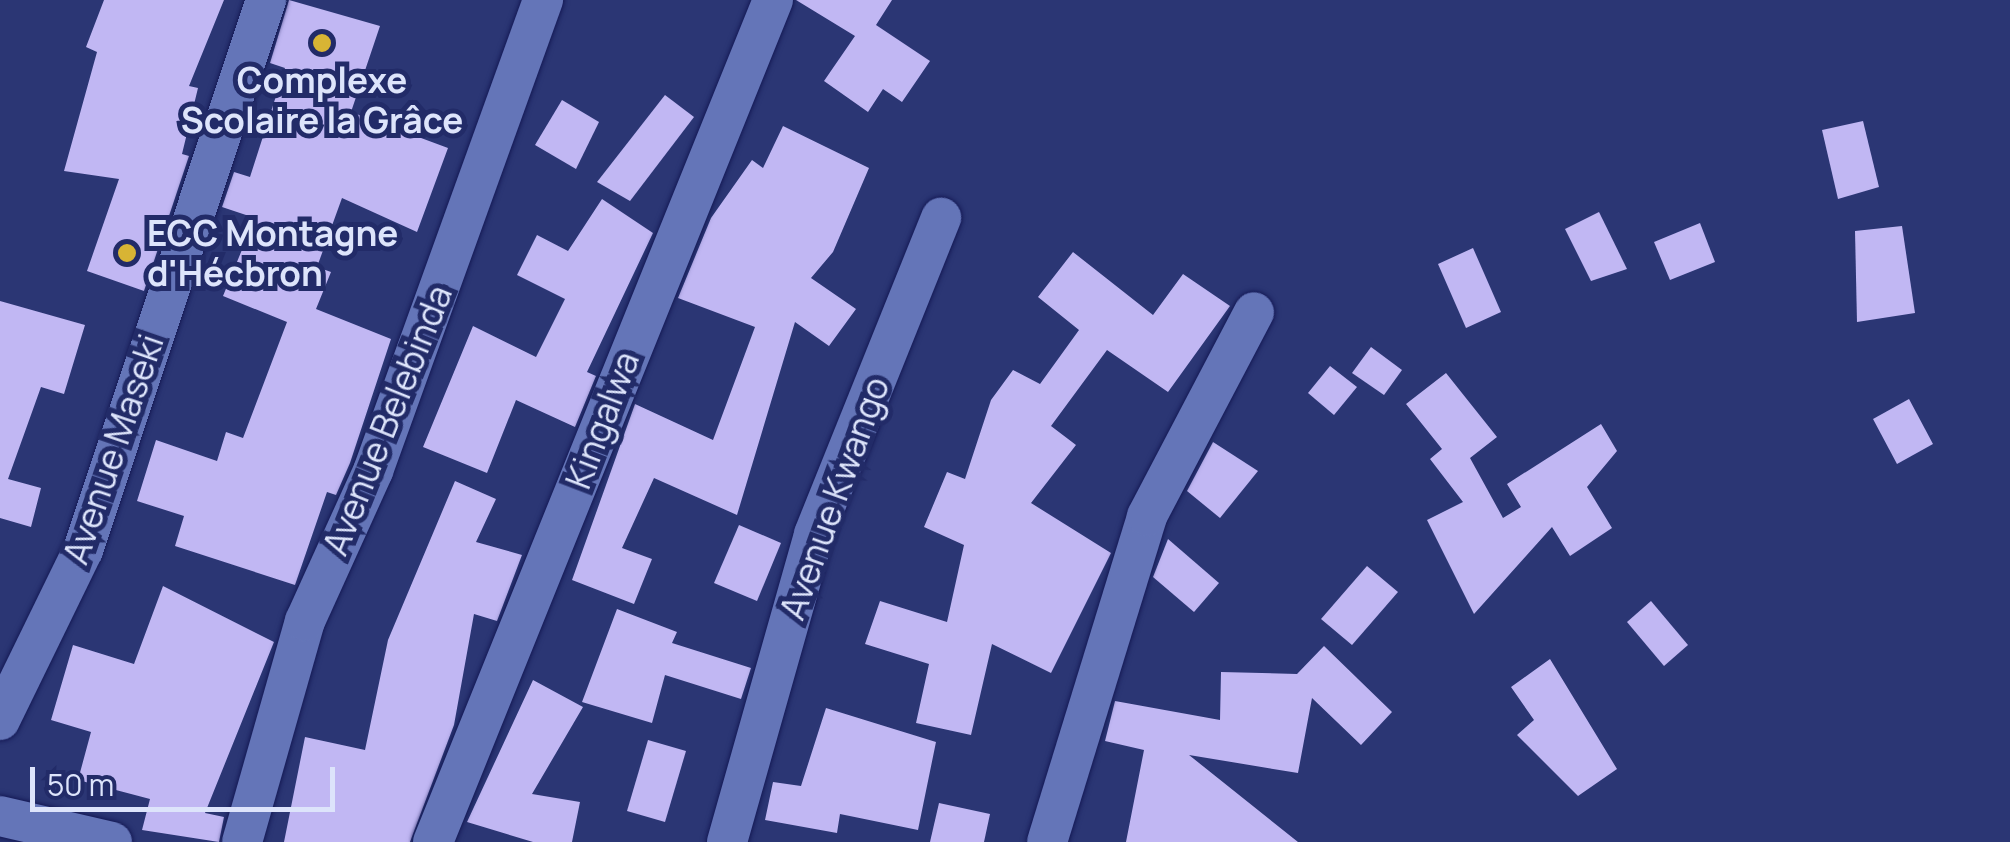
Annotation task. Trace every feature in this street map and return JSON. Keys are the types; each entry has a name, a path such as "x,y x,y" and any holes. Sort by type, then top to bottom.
{"street":[{"name":"Avenue Maseki","path":"0,720 83,550 266,0"},
{"name":"Avenue Belebinda","path":"242,842 305,621 373,471 543,0"},
{"name":"Kingalwa","path":"433,842 773,0"},
{"name":"Avenue Kwango","path":"727,842 814,534 941,218"},
{"path":"1047,842 1147,516 1254,312"},
{"path":"0,816 112,842"}],"building":[{"path":"104,0 224,0 189,86 198,88 182,154 189,156 144,291 87,271 119,179 64,171 97,52 86,47"},
{"path":"289,0 380,26 351,112 448,148 417,232 342,198 317,267 331,272 316,309 391,339 350,463 336,495 327,492 295,585 175,546 184,516 137,501 156,440 217,461 226,432 243,438 287,322 223,296 255,218 222,207 234,172 250,177 285,68 270,63"},
{"path":"796,0 892,0 876,25 930,61 902,102 883,89 868,112 824,81 855,36"},
{"path":"665,95 694,117 630,201 597,182"},
{"path":"562,100 599,122 576,169 535,145"},
{"path":"1863,121 1879,187 1838,199 1822,130"},
{"path":"783,126 869,168 833,252 811,278 856,309 829,346 795,322 737,515 654,478 622,548 652,559 634,604 572,580 635,404 713,440 755,327 678,298 711,218 752,160 763,168"},
{"path":"602,199 653,233 587,372 596,376 575,427 516,400 487,473 423,447 473,326 536,357 565,299 517,275 537,235 568,251"},
{"path":"1599,212 1627,269 1591,281 1565,229"},
{"path":"1700,223 1715,262 1670,280 1654,242"},
{"path":"1902,226 1915,313 1857,322 1855,231"},
{"path":"1473,248 1501,312 1466,328 1438,264"},
{"path":"1073,252 1153,315 1183,274 1230,306 1168,392 1107,350 1051,426 1076,445 1031,503 1111,553 1051,673 992,644 971,735 916,723 929,664 865,644 880,601 947,622 964,545 924,527 947,472 965,479 991,400 1013,370 1040,384 1079,330 1038,297"},
{"path":"0,301 85,325 64,394 41,387 8,479 41,488 31,527 0,518"},
{"path":"1371,347 1402,370 1384,395 1352,373"},
{"path":"1330,366 1357,387 1334,415 1308,393"},
{"path":"1446,373 1497,437 1470,458 1503,518 1521,507 1507,484 1601,424 1617,451 1587,487 1612,528 1570,556 1552,527 1474,614 1427,520 1463,502 1430,459 1442,449 1406,404"},
{"path":"1909,399 1933,444 1897,464 1873,419"},
{"path":"1213,442 1258,471 1220,518 1187,491"},
{"path":"455,481 496,499 476,542 522,555 497,621 474,614 454,725 410,842 284,842 305,737 365,750 388,640"},
{"path":"739,525 781,543 757,601 714,583"},
{"path":"1168,539 1219,583 1194,612 1153,577"},
{"path":"1367,566 1398,592 1352,645 1321,619"},
{"path":"163,586 274,642 205,813 224,817 219,842 142,830 150,799 78,780 91,732 51,720 73,645 134,664"},
{"path":"1651,601 1688,645 1664,666 1627,622"},
{"path":"617,609 677,632 672,643 751,668 741,699 665,675 652,723 582,702"},
{"path":"1324,646 1392,712 1361,745 1312,698 1298,773 1189,755 1298,842 1126,842 1144,750 1105,741 1115,701 1220,720 1221,672 1297,674"},
{"path":"1550,659 1617,769 1578,796 1517,735 1534,720 1511,687"},
{"path":"533,680 583,707 532,794 580,802 572,842 533,842 467,822"},
{"path":"826,708 936,742 918,830 840,814 837,833 765,820 773,782 801,786"},
{"path":"648,740 686,751 665,822 627,811"},
{"path":"939,803 990,814 984,842 930,842"}],"place":[{"name":"Complexe Scolaire la Grâce","path":"322,43"},
{"name":"ECC Montagne d'Hécbron","path":"127,253"}]}
